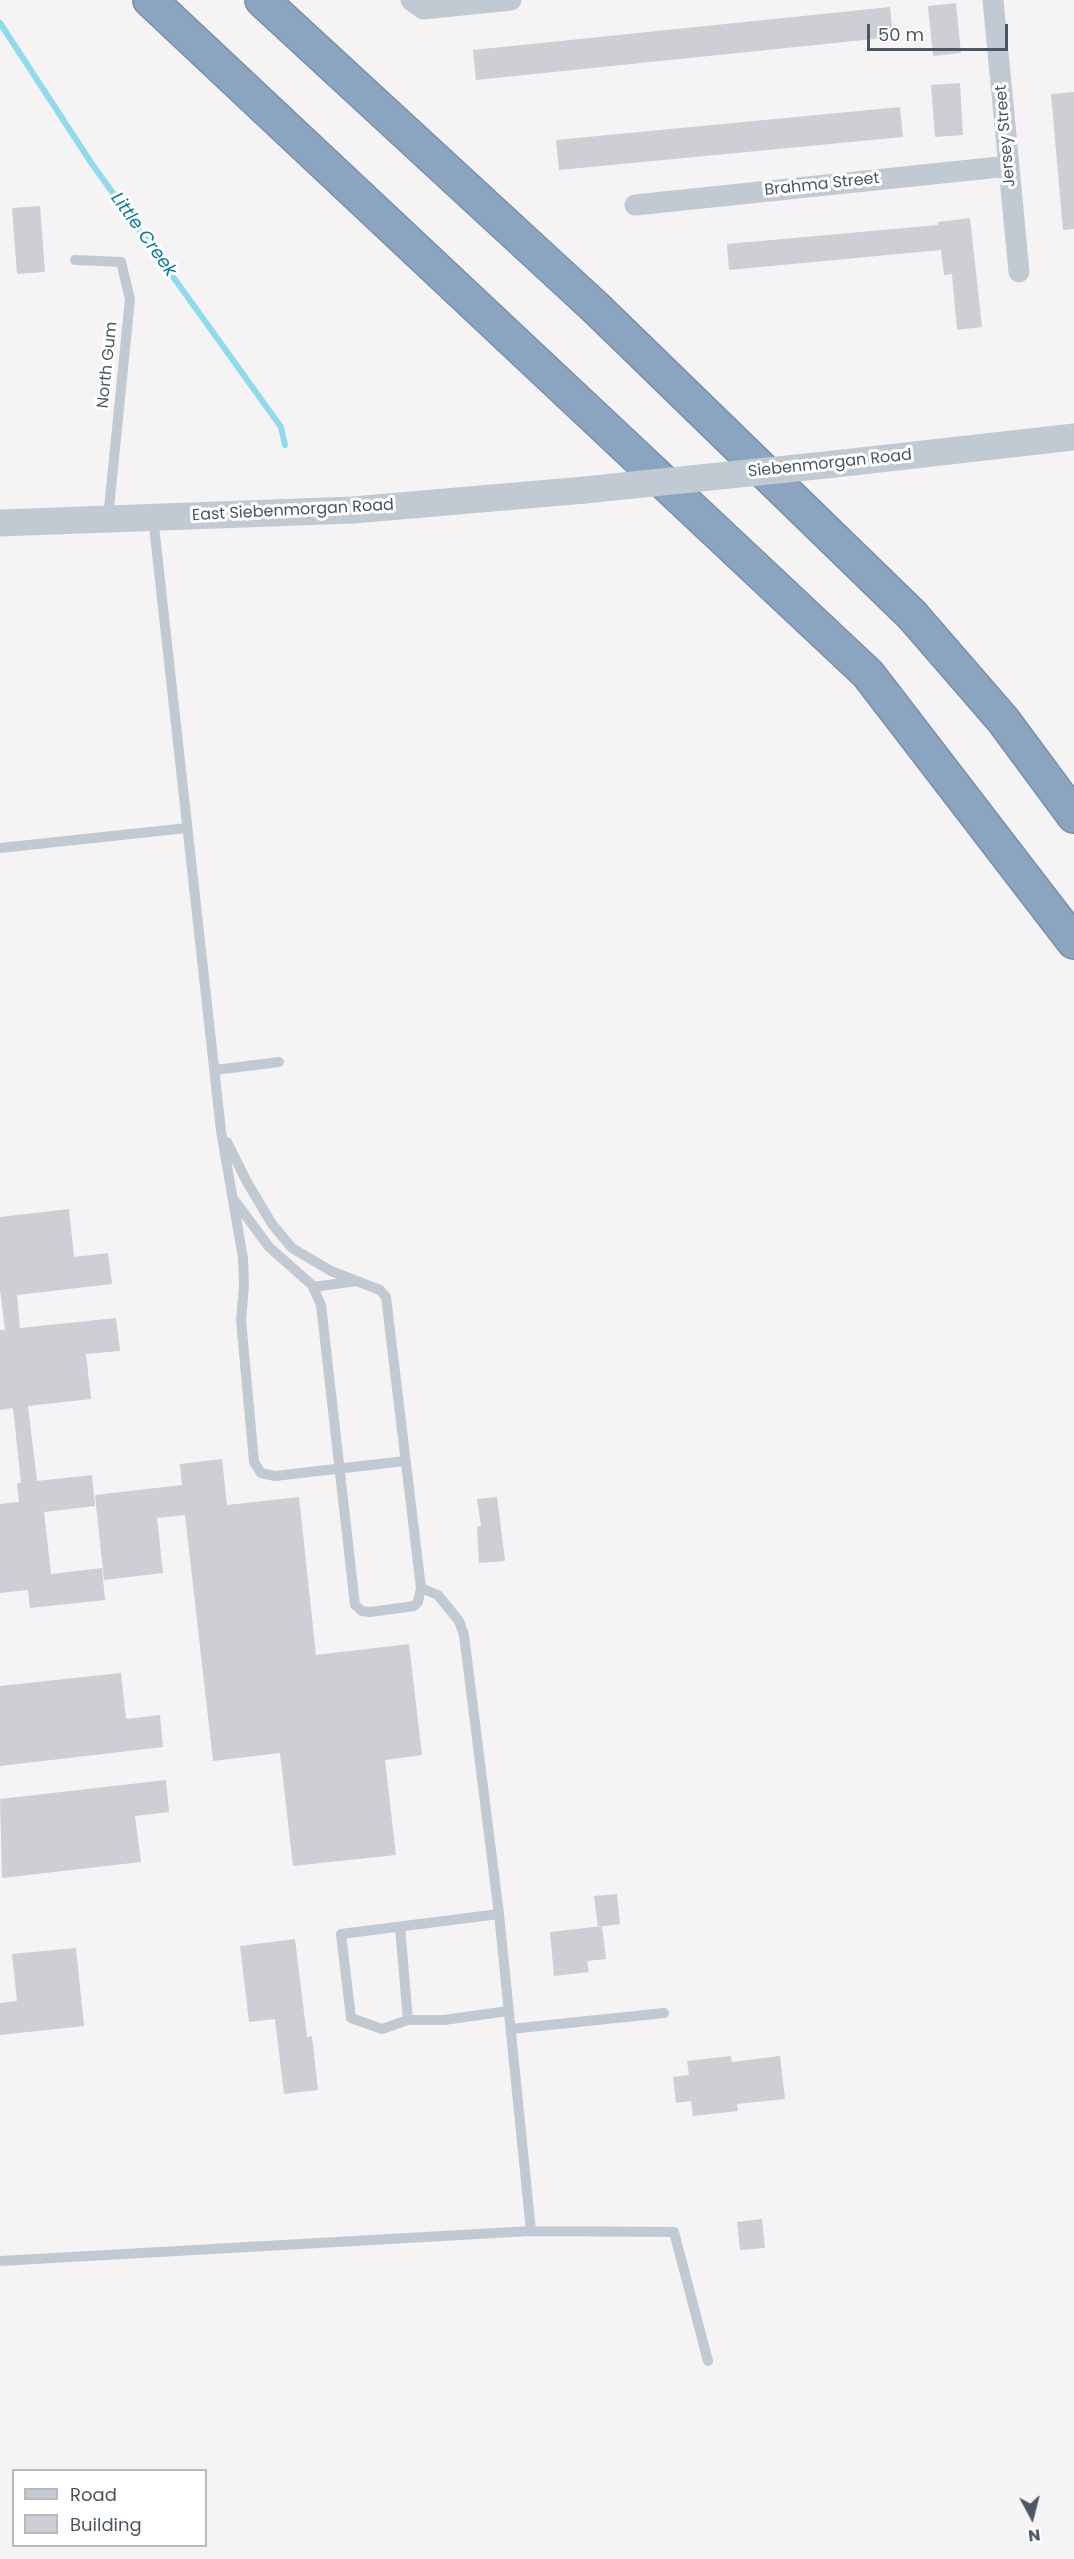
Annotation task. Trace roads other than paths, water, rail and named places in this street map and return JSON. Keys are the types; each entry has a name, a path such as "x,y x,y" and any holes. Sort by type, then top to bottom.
{"highway":[{"path":"150,0 868,674 1074,942"},
{"path":"262,0 595,307 912,615 1003,720 1074,816"}],"street":[{"path":"417,4 510,0"},
{"name":"Jersey Street","path":"993,0 1019,272"},
{"name":"Brahma Street","path":"635,205 1009,166"},
{"name":"Siebenmorgan Road","path":"585,489 1074,437"},
{"name":"East Siebenmorgan Road","path":"0,523 353,510 585,489"}],"lane":[{"name":"North Gum","path":"75,260 121,262 130,298 108,518"},
{"path":"153,517 214,1070 243,1258 244,1286 241,1320 256,1468 261,1473 275,1476 405,1461"},
{"path":"0,848 187,828"},
{"path":"214,1070 279,1062"},
{"path":"222,1131 247,1182 281,1236 311,1261 380,1290 388,1305 421,1588 418,1602 414,1606 370,1612 356,1607 353,1600 321,1305 314,1287 268,1247 232,1197"},
{"path":"314,1287 361,1281"},
{"path":"421,1588 438,1595 459,1621 464,1635 500,1914 531,2231"},
{"path":"500,1914 341,1934 351,2018 382,2029 408,2020 444,2020 508,2011"},
{"path":"400,1926 408,2020"},
{"path":"511,2029 664,2013"},
{"path":"0,2261 531,2231 674,2232 708,2361"}],"waterway":[{"name":"Little Creek","path":"0,23 92,164 281,427 285,445"}]}
